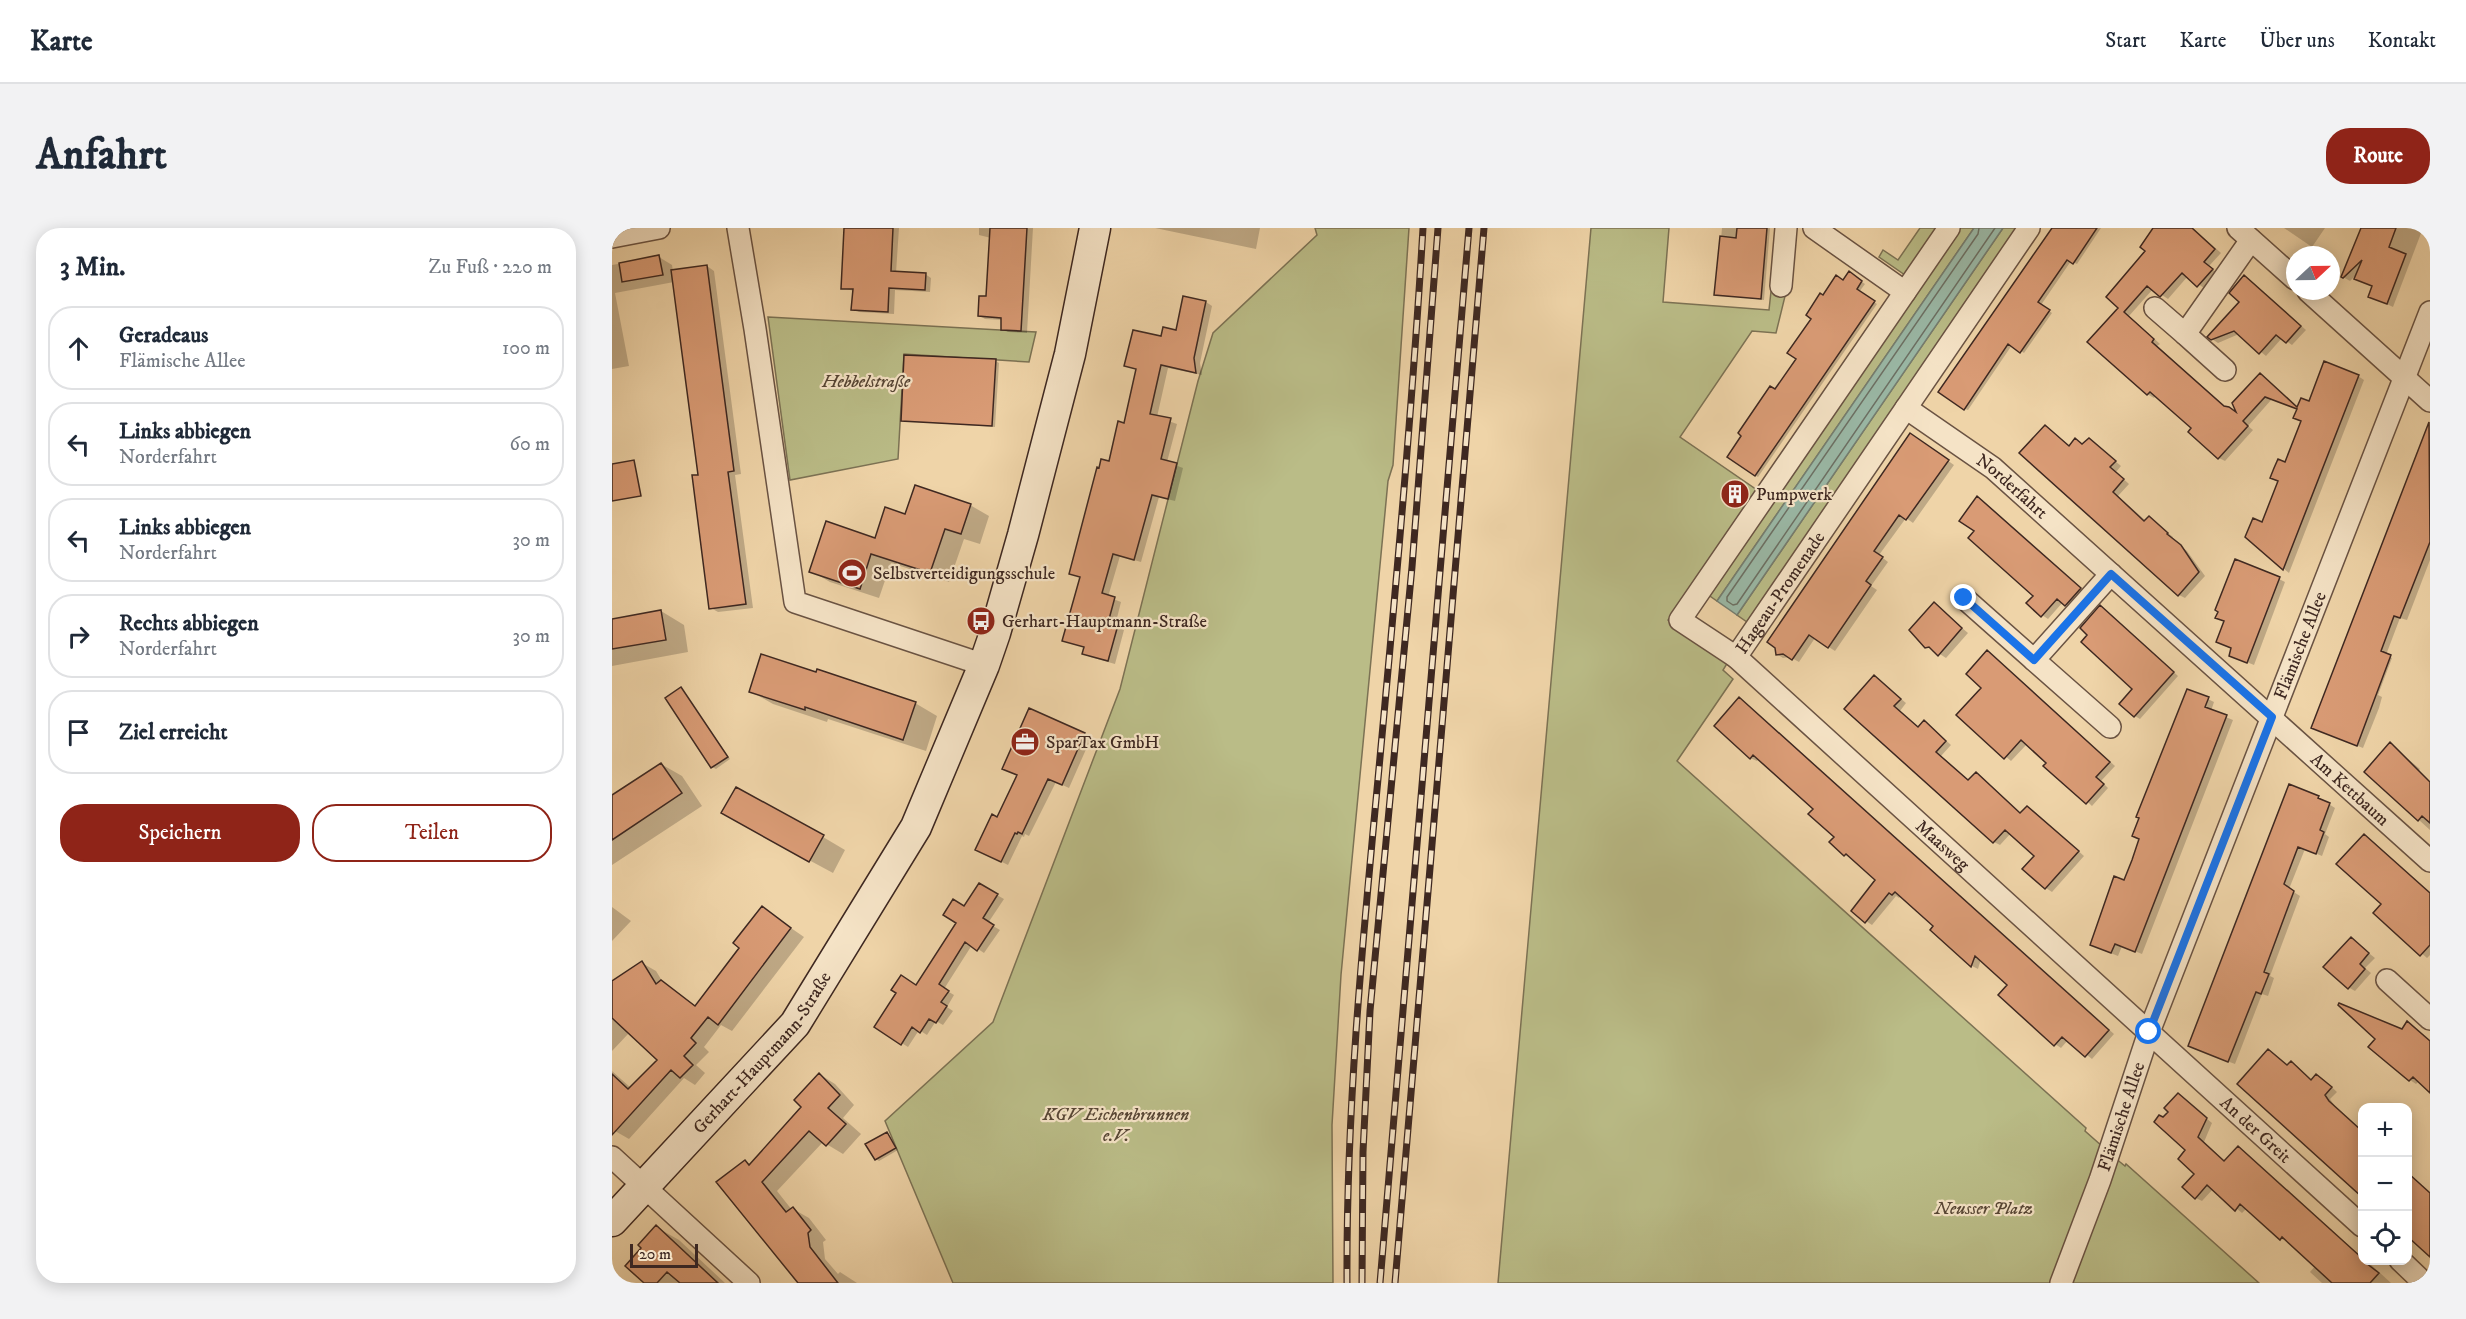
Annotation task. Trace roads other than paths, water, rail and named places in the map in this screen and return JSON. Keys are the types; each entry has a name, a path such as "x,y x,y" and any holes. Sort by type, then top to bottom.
{"street":[{"path":"612,237 659,228"},
{"path":"738,228 795,602 984,666"},
{"name":"Gerhart-Hauptmann-Straße","path":"612,1221 795,1024 916,827 984,666 1023,535 1070,354 1095,228"},
{"path":"1781,286 1786,228"},
{"path":"1815,228 1905,292"},
{"name":"Hageau-Promenade","path":"1949,228 1680,620 1736,657 2030,228"},
{"path":"2185,334 2245,234 2286,271"},
{"path":"2318,300 2430,401"},
{"path":"2155,308 2225,370"},
{"name":"Flämische Allee","path":"2061,1283 2100,1180 2149,1032 2430,312"},
{"name":"Norderfahrt","path":"1906,408 1993,468 2272,717"},
{"path":"2034,660 2111,574"},
{"path":"1964,598 2110,728"},
{"name":"Maasweg","path":"1736,657 2149,1032"},
{"name":"Am Kettbaum","path":"2272,717 2430,861"},
{"path":"2387,980 2430,1019"},
{"name":"An der Greit","path":"2149,1032 2358,1222"},
{"path":"612,1157 749,1283"},
{"path":"2405,1265 2424,1283"}],"water":[{"path":"1974,228 2003,228 1737,615 1717,601"}],"railway":[{"path":"1347,1283 1349,1157 1356,1031 1403,504 1423,228"},
{"path":"1362,1283 1363,1152 1370,1011 1412,567 1438,228"},
{"path":"1380,1283 1469,228"},
{"path":"1395,1283 1484,228"}],"place":[{"name":"Pumpwerk","path":"1735,494"},
{"name":"Selbstverteidigungsschule","path":"852,573"},
{"name":"Gerhart-Hauptmann-Straße","path":"981,621"},
{"name":"SparTax GmbH","path":"1025,742"}],"park label":[{"name":"Hebbelstraße","path":"866,381"},
{"name":"KGV Eichenbrunnen e.V.","path":"1116,1124"},
{"name":"Neusser Platz","path":"1984,1208"}]}
